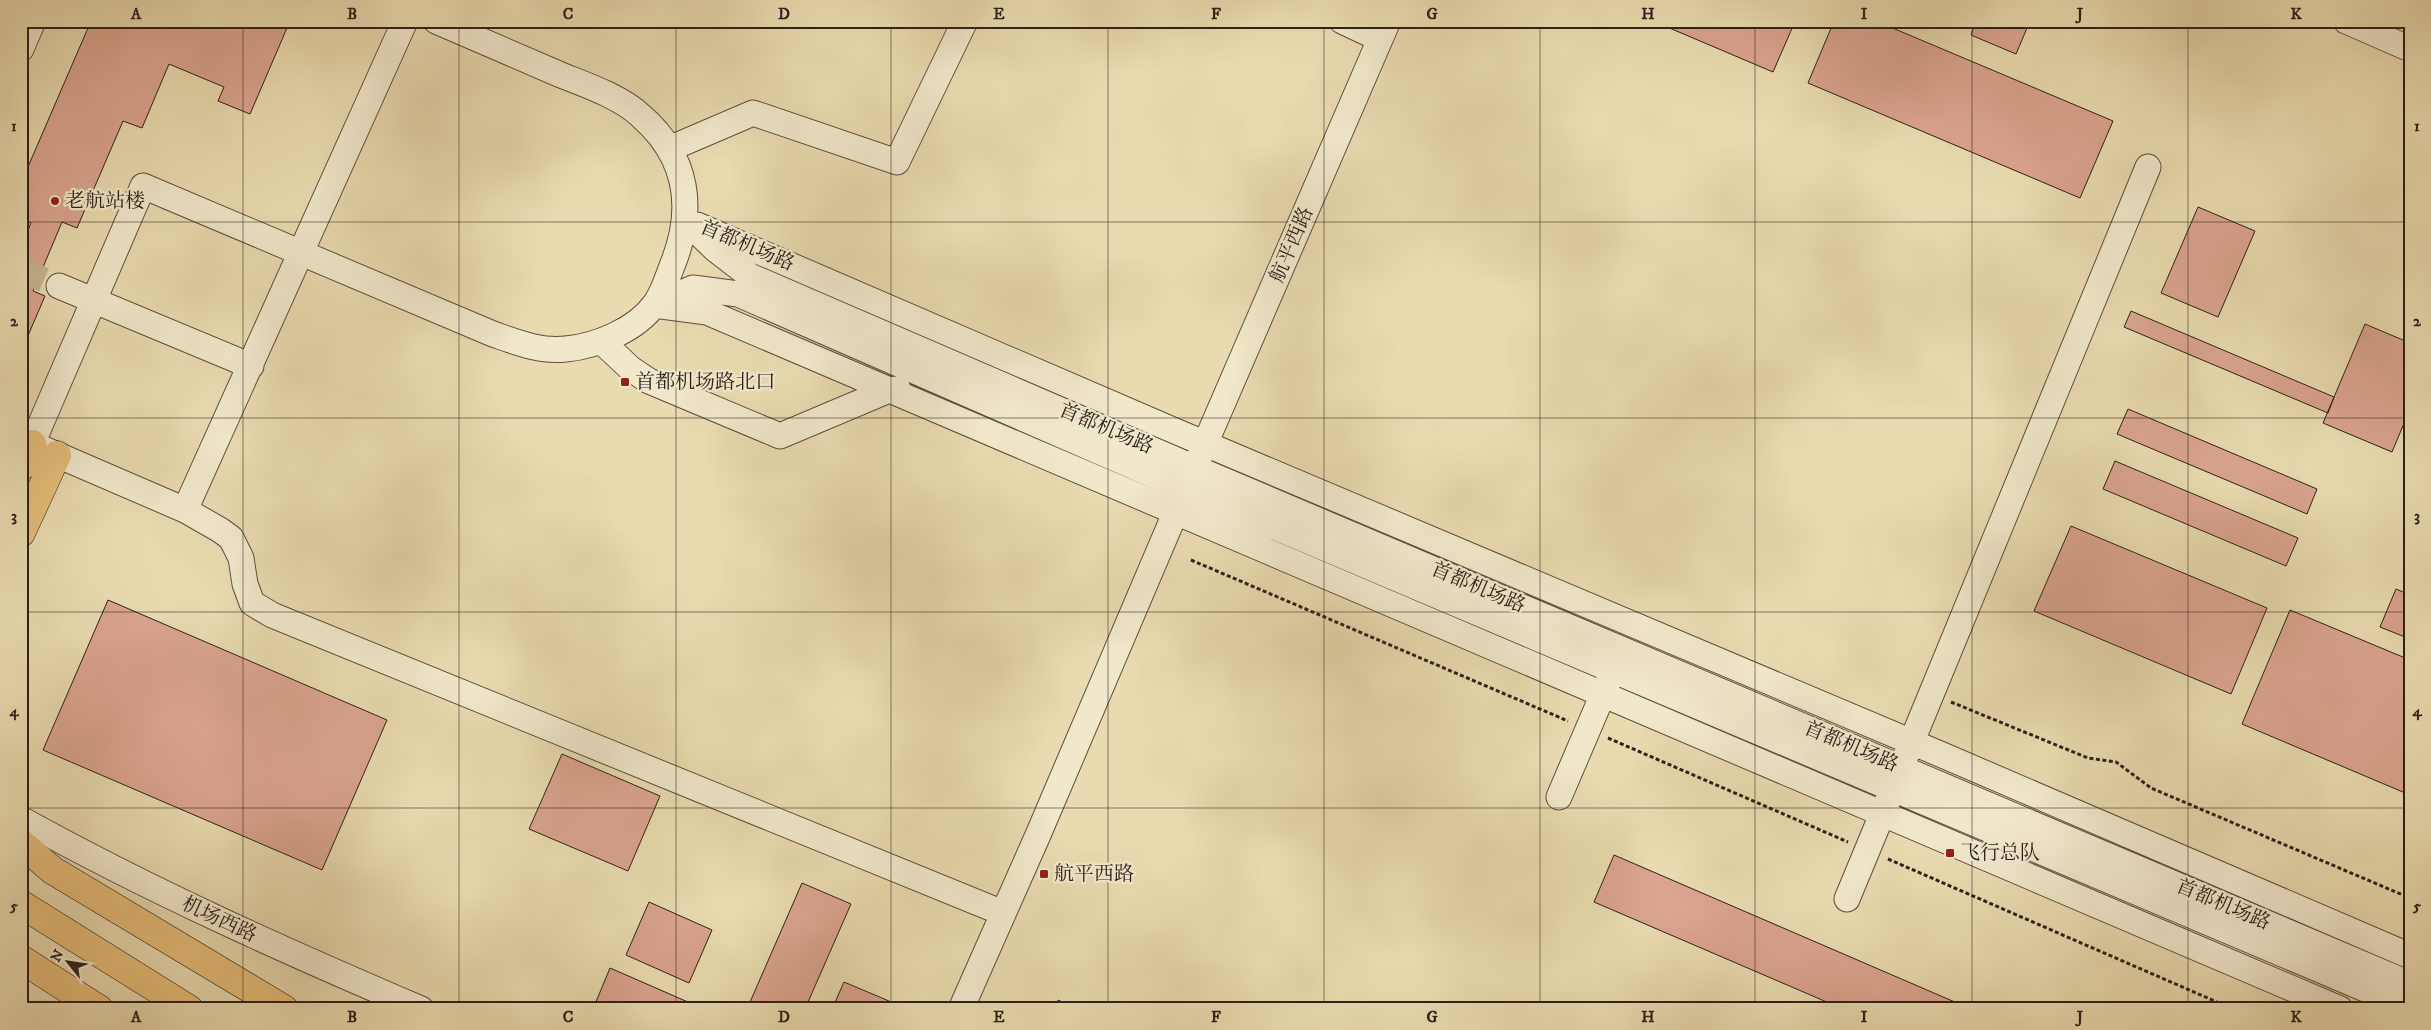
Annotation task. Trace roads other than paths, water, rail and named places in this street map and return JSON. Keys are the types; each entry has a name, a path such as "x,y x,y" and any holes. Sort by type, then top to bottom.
{"highway":[{"path":"21,533 57,455"},
{"path":"21,843 52,870 284,1009"},
{"path":"21,904 189,1009"},
{"path":"21,959 99,1009"}],"street":[{"path":"21,49 33,21"},
{"path":"185,510 405,21"},
{"path":"436,21 604,93 641,115 669,148 681,172 687,198 685,220 680,247 654,305 630,326 601,341 565,349 528,346 143,186 26,456 57,455 185,510 232,538 241,558 245,584 252,603 272,615 1003,913"},
{"path":"669,148 753,113 897,162 965,21"},
{"path":"1342,21 1384,30"},
{"path":"2346,21 2410,49"},
{"name":"航平西路","path":"961,1009 1384,30"},
{"path":"1847,900 2148,167"},
{"name":"首都机场路","path":"685,220 1206,444 2410,956"},
{"name":"首都机场路","path":"685,220 715,249 750,276 1185,490 1425,618 2340,1009"},
{"path":"59,286 250,366"},
{"name":"首都机场路","path":"654,305 694,288 738,294 948,373"},
{"name":"首都机场路","path":"654,305 707,312 889,390 1185,490 1412,573 1896,779 2410,1008"},
{"path":"601,341 634,372 649,381 780,436 889,390 948,373 925,322"},
{"path":"1425,618 1412,573 1456,550"},
{"path":"1684,729 1733,709 1712,659"},
{"path":"1558,797 1617,660"},
{"name":"首都机场路","path":"1896,779 2410,984"},
{"name":"机场西路","path":"21,819 132,879 294,956 421,1009"}],"tunnel":[{"path":"21,270 59,286"}],"place":[{"name":"老航站楼","path":"55,201"},
{"name":"首都机场路北口","path":"625,382"},
{"name":"飞行总队","path":"1950,853"},
{"name":"航平西路","path":"1044,874"}]}
